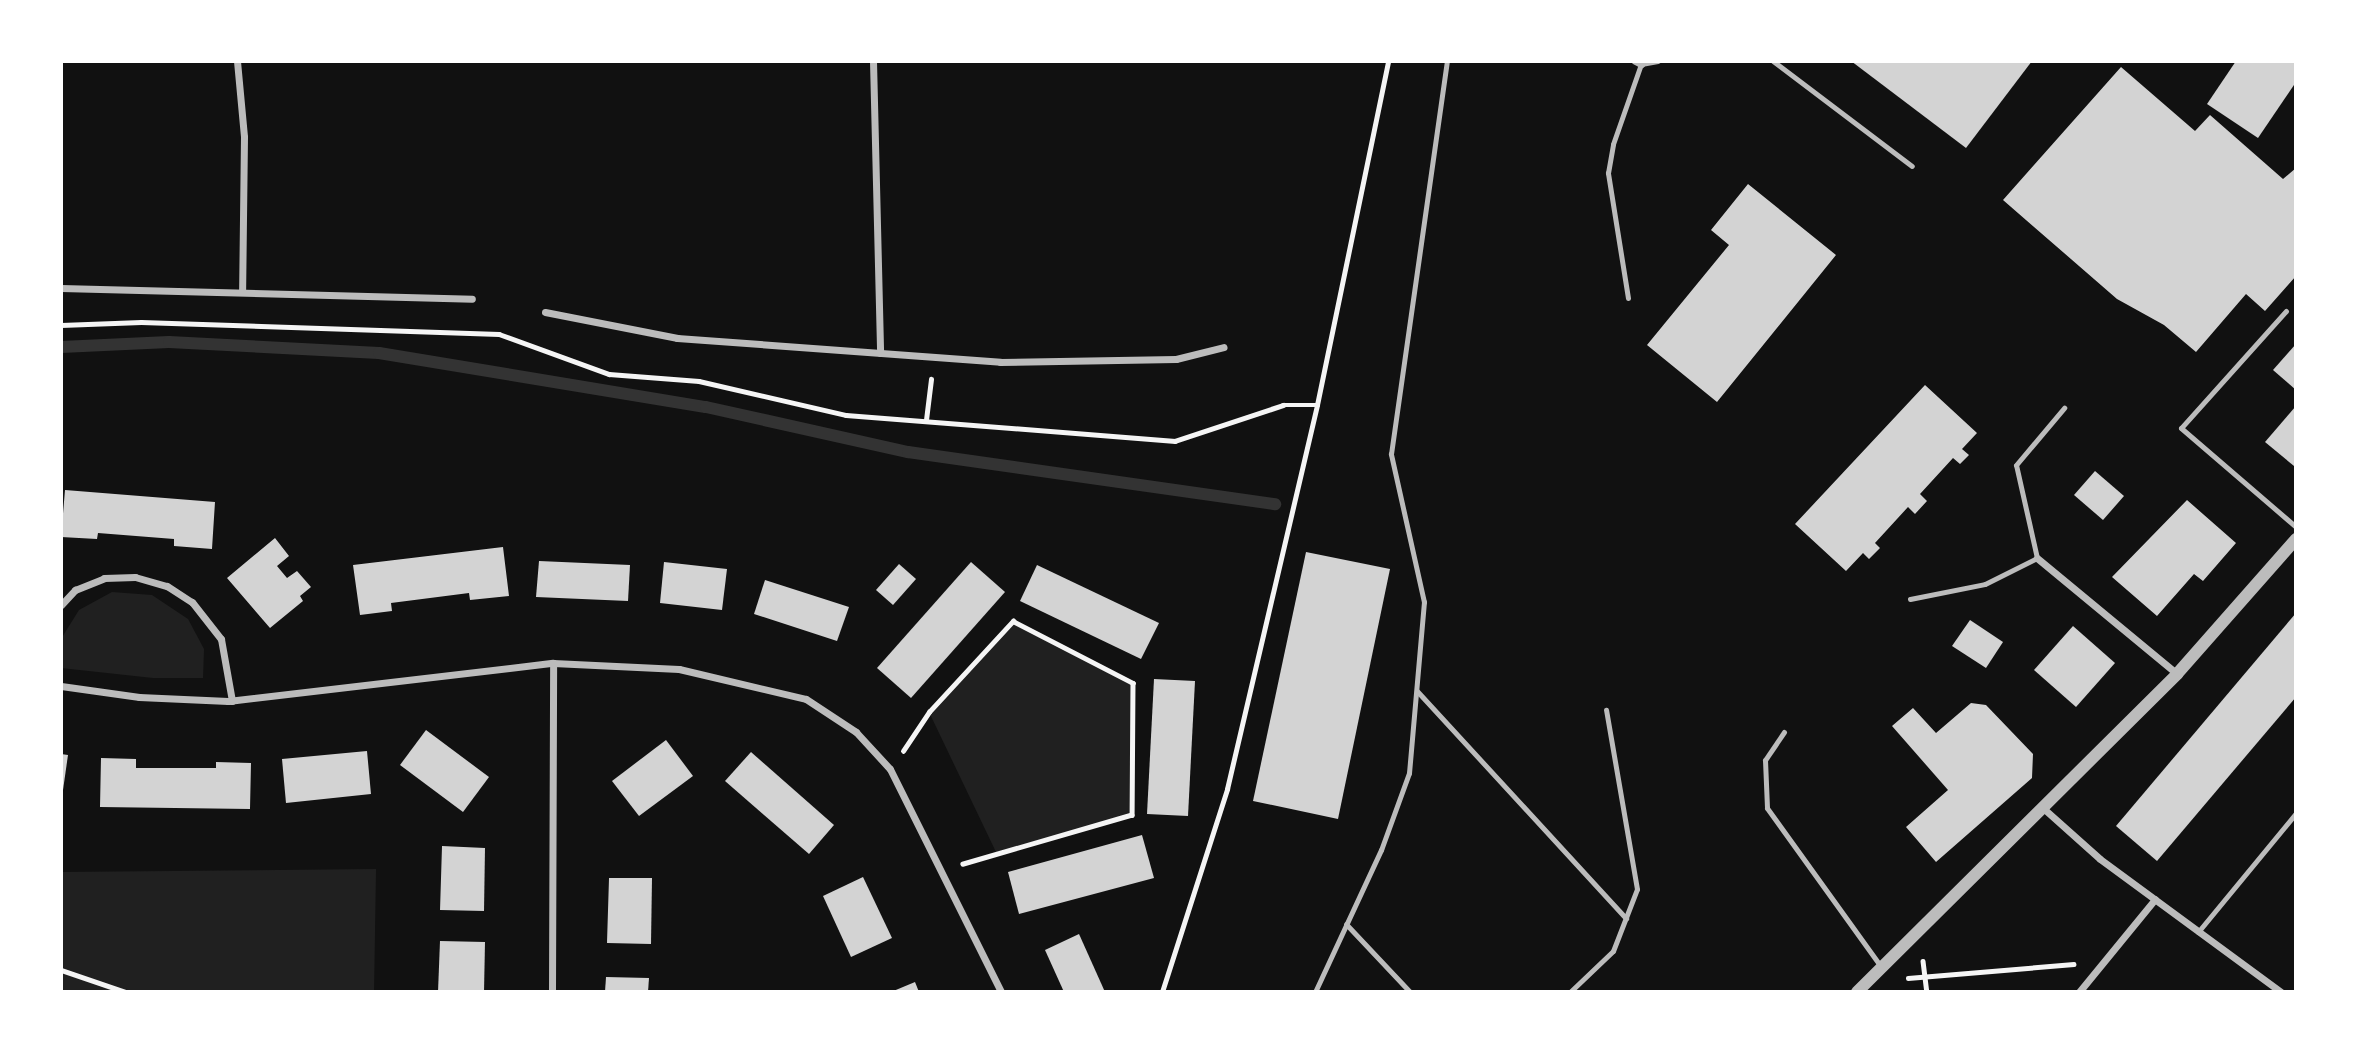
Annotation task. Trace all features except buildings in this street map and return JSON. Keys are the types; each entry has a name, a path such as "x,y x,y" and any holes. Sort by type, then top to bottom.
{"street":[{"path":"237,61 244,137 242,290"},
{"path":"873,61 880,353"},
{"path":"61,288 242,290 471,299"},
{"path":"545,312 677,338 1000,362 1177,359 1224,347"},
{"path":"1862,987 2177,674 2296,539"},
{"path":"2037,558 2177,674"},
{"path":"61,606 75,590 104,578 135,578 167,586 192,602 221,639 232,701"},
{"path":"552,992 554,663"},
{"path":"61,686 139,697 232,701 554,663 679,669 807,698 856,732 890,769 944,870 1001,992"},
{"path":"2043,808 2100,859 2281,992"},
{"path":"2079,992 2155,899"}],"lane":[{"path":"1315,992 1409,773 1424,602 1391,454 1447,61"},
{"path":"1628,298 1608,173 1613,144 1638,63 1658,61"},
{"path":"1773,61 1912,166"},
{"path":"2286,311 2181,428 2296,527"},
{"path":"1910,599 1985,584 2037,558 2016,465 2064,408"},
{"path":"1418,691 1626,918"},
{"path":"1570,992 1613,951 1637,889 1606,710"},
{"path":"1784,732 1765,760 1767,808 1882,968"},
{"path":"2198,932 2296,813"},
{"path":"1346,924 1410,992"}],"path":[{"path":"1163,992 1227,789 1317,405 1388,61"},
{"path":"61,325 141,322 499,334 609,374 699,381 846,415 1175,441 1283,405 1317,405"},
{"path":"926,420 932,376"},
{"path":"890,769 929,712 1013,621 1133,683 1132,815 944,870"},
{"path":"1862,987 2008,966 2102,963"},
{"path":"61,970 127,992"}],"shaded area":[{"path":"112,592 152,595 188,619 204,649 203,678 153,678 61,668 61,639 79,610"},
{"path":"1013,621 1133,683 1132,815 996,852 929,712"},
{"path":"376,869 374,992 61,992 61,872"}],"waterway":[{"path":"61,347 169,342 379,353 706,407 908,452 1275,504"}]}
